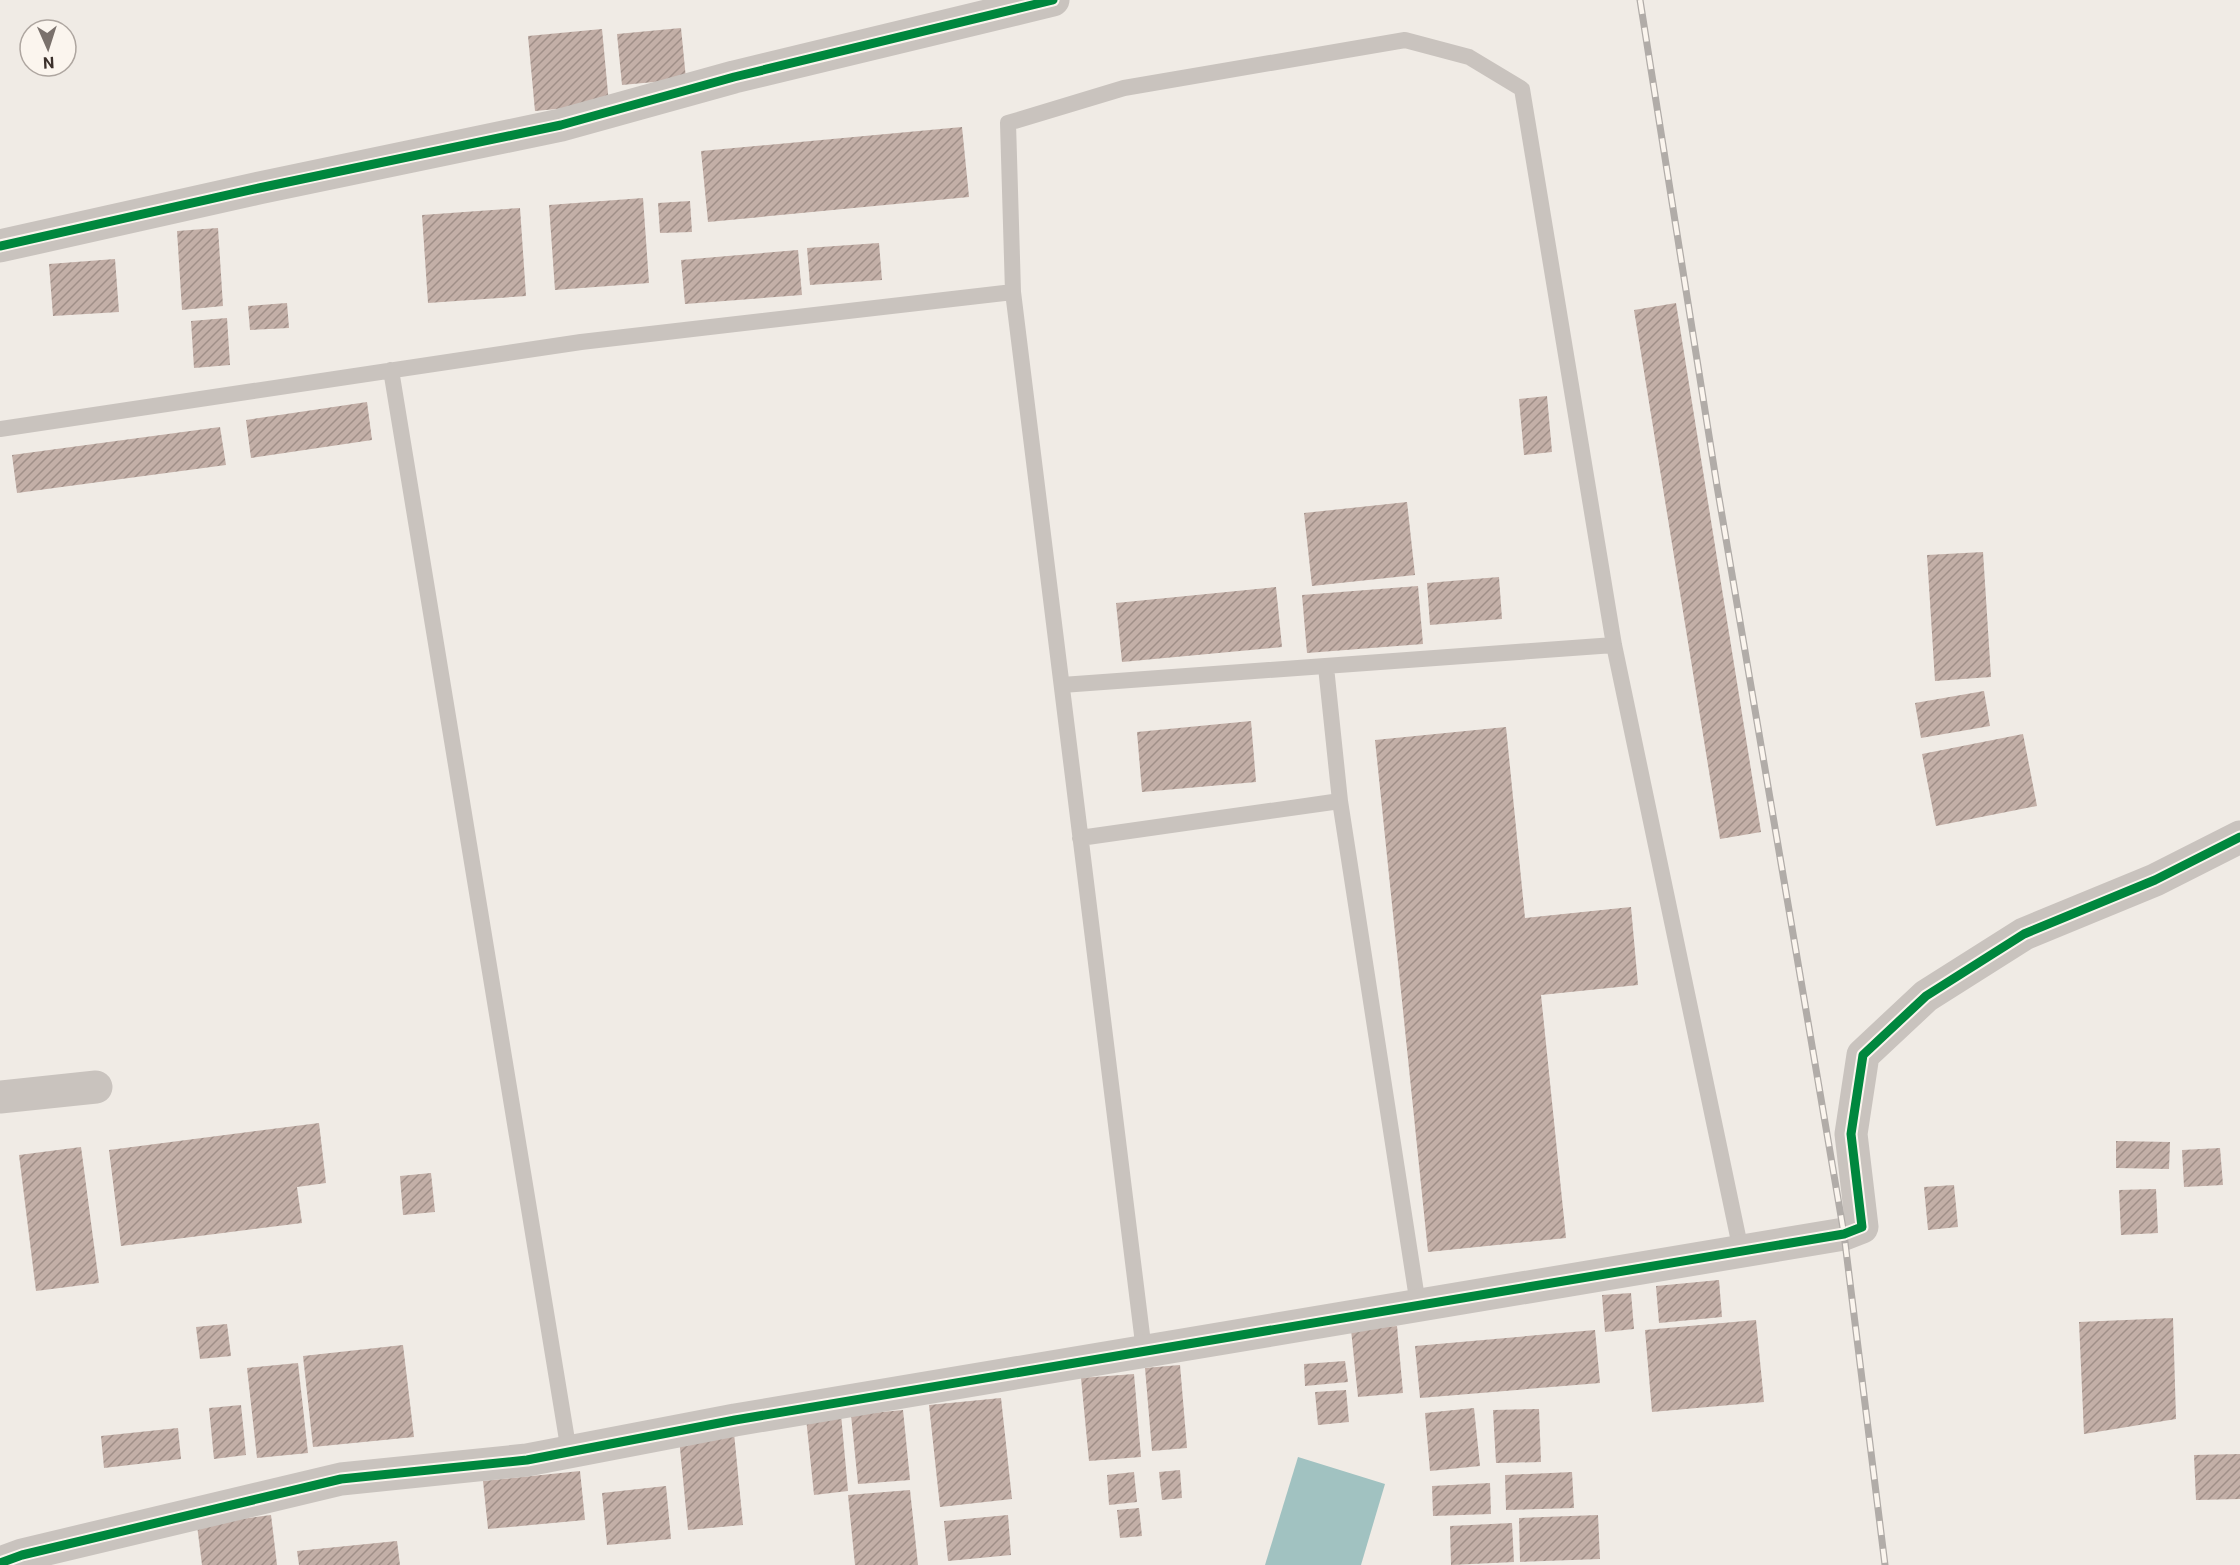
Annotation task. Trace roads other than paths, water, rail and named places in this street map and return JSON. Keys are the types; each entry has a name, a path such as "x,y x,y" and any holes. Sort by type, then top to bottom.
{"street":[{"path":"0,246 561,125 735,77 1053,0"},
{"path":"0,1563 341,1479 527,1460 735,1420 1844,1234 1862,1227 1851,1134 1863,1055 1926,996 2024,934 2155,880 2240,837"},
{"path":"0,1096 96,1087"}],"lane":[{"path":"1144,1351 1013,292 1008,123 1124,88 1406,40 1469,57 1522,89 1614,645 1741,1251"},
{"path":"0,429 581,342 1013,292"},
{"path":"391,370 569,1452"},
{"path":"1062,685 1614,645"},
{"path":"1326,667 1340,801 1418,1305"},
{"path":"1080,838 1340,801"}],"water":[{"path":"1298,1457 1385,1484 1361,1565 1265,1565"}],"railway":[{"path":"1640,0 1717,486 1844,1234 1885,1565"}]}
